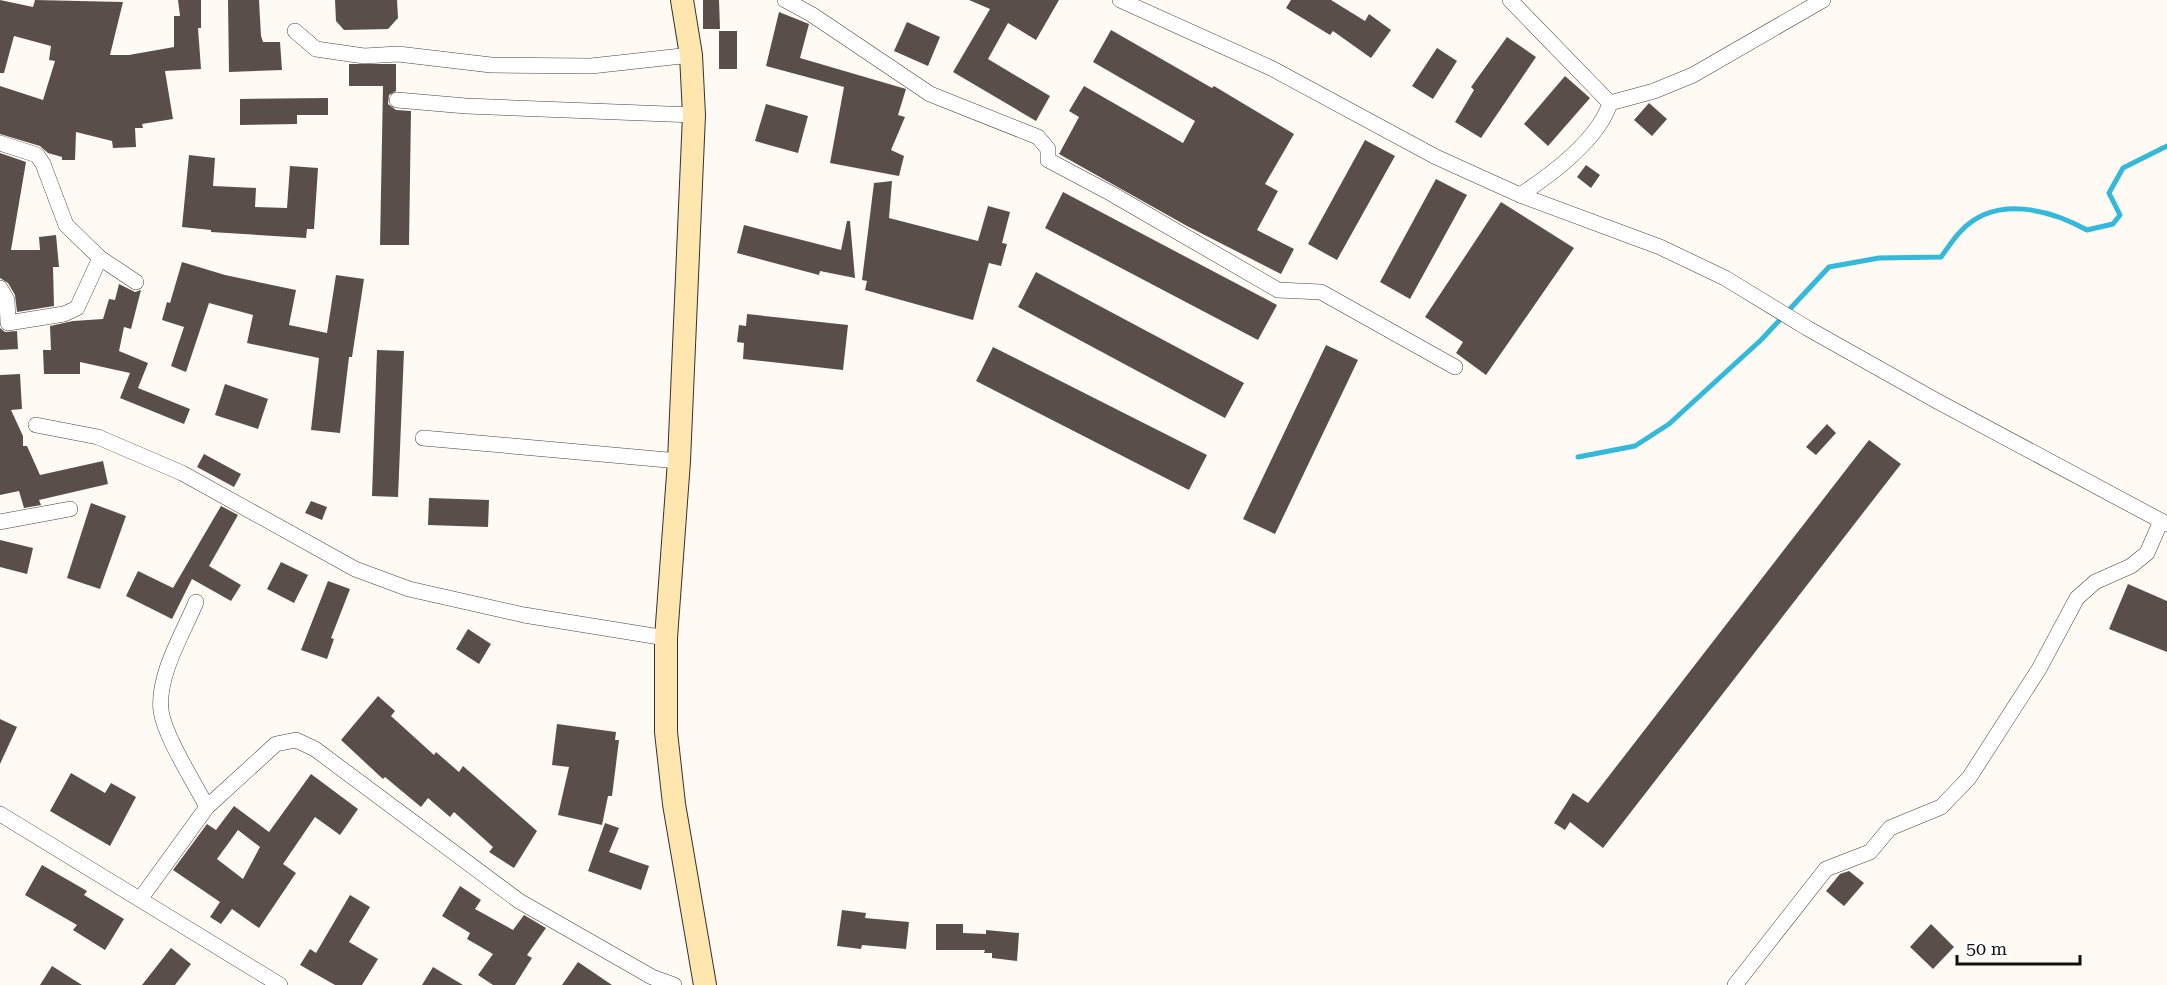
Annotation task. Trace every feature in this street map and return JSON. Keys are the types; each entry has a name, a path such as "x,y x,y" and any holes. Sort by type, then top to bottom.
{"main road":[{"path":"682,0 691,56 694,115 678,461 666,638 666,732 674,804 705,985"}],"street":[{"path":"785,0 811,14 930,94 1038,137 1048,149 1048,160 1112,194 1278,290 1321,292 1455,367"},
{"path":"1120,0 1273,69 1436,157 1520,195 1660,247 1725,278 1807,328 2164,522 2147,553 2131,566 2095,582 2077,598 2039,669 1969,778 1941,807 1890,828 1870,852 1826,869 1735,985"},
{"path":"1510,0 1610,103"},
{"path":"1610,103 1654,92 1693,75 1823,0"},
{"path":"295,31 316,49 364,56 398,54 491,64 591,66 691,56"},
{"path":"397,100 466,106 694,115"},
{"path":"1520,195 1548,177 1589,137 1604,118 1610,103"},
{"path":"0,143 37,155 43,164 66,225 100,258 136,282"},
{"path":"0,288 7,300 8,323 64,314 77,308 100,258"},
{"path":"36,425 98,437 182,473 355,569 409,589 524,615 666,638"},
{"path":"423,438 678,461"},
{"path":"0,522 70,509"},
{"path":"196,602 164,681 161,711 168,730 207,807"},
{"path":"141,898 207,807 276,744 296,740 315,749 519,901 652,977 674,985"},
{"path":"0,814 141,898 280,985"}],"building":[{"path":"0,0 33,7 35,0 123,2 110,55 129,55 174,47 174,16 180,16 178,0 201,0 201,28 198,28 201,69 165,71 173,119 142,124 143,128 135,128 136,147 113,148 112,141 76,132 75,160 62,160 62,157 48,153 40,146 0,134 0,86 43,100 55,61 49,60 51,46 14,36 4,73 0,73"},
{"path":"228,0 259,0 261,36 263,42 280,42 282,70 229,72"},
{"path":"335,0 397,0 398,18 388,29 344,30 336,21"},
{"path":"703,0 719,0 720,29 703,29"},
{"path":"969,0 1059,0 1036,40 1008,23 988,59 1050,96 1036,121 953,72 990,9"},
{"path":"1291,0 1331,0 1365,21 1369,14 1391,30 1371,58 1333,31 1330,35 1286,8"},
{"path":"779,12 809,24 800,58 906,89 898,115 905,117 891,150 904,156 899,176 830,163 844,87 766,66"},
{"path":"907,22 940,37 928,66 894,51"},
{"path":"1111,30 1212,88 1214,86 1294,134 1265,184 1278,191 1257,230 1294,249 1281,274 1187,226 1059,154 1079,117 1069,111 1084,86 1183,143 1195,121 1093,62"},
{"path":"719,31 737,31 737,69 719,69"},
{"path":"1507,37 1536,57 1481,138 1455,122 1474,90 1471,87"},
{"path":"1437,48 1457,61 1433,99 1412,86"},
{"path":"349,64 396,64 396,91 389,95 388,104 396,110 411,111 409,245 380,245 383,86 349,86"},
{"path":"1565,76 1590,98 1548,146 1524,124"},
{"path":"328,98 328,115 297,115 297,124 240,125 240,99"},
{"path":"1649,103 1667,119 1652,136 1634,120"},
{"path":"766,104 808,116 798,153 755,141"},
{"path":"1365,140 1395,156 1337,260 1308,244"},
{"path":"0,153 26,162 11,250 40,250 39,237 56,235 59,267 53,267 54,306 17,312 15,295 8,283 0,278"},
{"path":"189,155 215,158 213,186 256,188 255,207 287,208 290,166 318,168 314,229 307,229 306,238 211,232 211,230 182,227"},
{"path":"1586,165 1600,175 1591,188 1577,177"},
{"path":"1436,179 1467,195 1410,299 1380,282"},
{"path":"892,181 889,218 978,241 988,206 1010,212 1002,243 1007,244 1001,266 989,263 973,320 865,290 867,281 862,280 874,183"},
{"path":"1063,192 1277,305 1258,340 1045,228"},
{"path":"1501,202 1574,248 1486,375 1456,353 1463,342 1425,317"},
{"path":"847,221 850,221 855,278 820,271 819,275 737,253 744,225 841,250"},
{"path":"182,262 225,275 296,290 289,325 327,333 336,275 364,279 352,357 349,357 340,433 311,430 319,358 247,343 253,315 209,303 186,372 171,366 184,327 162,320 167,302 170,303"},
{"path":"1036,272 1244,383 1225,418 1018,307"},
{"path":"119,284 135,292 141,290 131,329 124,327 119,351 148,363 138,388 190,409 184,424 120,398 130,373 80,362 80,374 44,374 43,350 51,350 50,326 73,321 103,319 109,299 115,300"},
{"path":"747,314 848,325 843,370 743,359 744,343 737,342 739,325 746,326"},
{"path":"0,328 5,332 17,331 18,349 0,350"},
{"path":"1326,345 1358,360 1275,534 1243,519"},
{"path":"993,347 1207,455 1189,490 976,381"},
{"path":"377,350 404,351 398,497 372,496"},
{"path":"20,374 22,409 11,410 23,436 23,446 27,446 40,475 103,461 108,484 39,500 41,505 24,508 19,491 0,495 0,375"},
{"path":"225,384 268,399 258,429 215,415"},
{"path":"1827,424 1836,433 1816,455 1806,447"},
{"path":"1869,440 1901,464 1603,848 1570,822 1565,830 1554,823 1573,793 1588,803"},
{"path":"204,454 241,474 234,487 197,467"},
{"path":"429,498 489,500 488,527 428,525"},
{"path":"311,501 327,507 322,520 305,513"},
{"path":"91,503 126,516 100,589 67,578"},
{"path":"221,506 238,515 209,566 241,585 231,601 192,579 172,619 126,596 138,571 173,588"},
{"path":"0,540 33,548 27,574 0,567"},
{"path":"281,562 308,575 294,603 267,589"},
{"path":"328,581 350,589 331,638 334,639 327,659 301,650"},
{"path":"2128,584 2167,601 2167,652 2109,629"},
{"path":"468,629 491,644 479,664 456,649"},
{"path":"378,696 395,711 391,716 434,755 436,752 459,772 463,766 537,831 514,868 489,852 493,847 454,812 450,817 428,798 421,807 385,777 383,779 341,740"},
{"path":"0,719 17,727 0,764"},
{"path":"557,724 616,732 615,740 619,740 612,796 608,796 602,825 558,815 569,767 552,765"},
{"path":"71,773 105,793 111,783 136,797 110,846 50,811"},
{"path":"311,774 358,809 340,835 315,817 283,864 296,873 259,928 232,909 221,924 210,917 220,902 173,870 207,824 216,830 234,806 269,832","holes":["238,830 260,847 243,879 217,859"]},
{"path":"605,823 619,828 609,852 649,866 641,890 588,871"},
{"path":"42,865 87,891 84,895 124,919 105,950 73,930 77,925 25,895"},
{"path":"1849,871 1864,883 1844,906 1826,891 1840,874"},
{"path":"460,886 481,900 475,909 513,930 524,915 546,928 527,955 532,958 515,985 493,985 478,975 493,954 467,939 470,933 442,916"},
{"path":"350,895 370,907 349,942 378,959 362,985 335,985 300,965 310,949 316,953"},
{"path":"842,910 866,913 865,918 909,922 906,949 862,945 861,949 837,946"},
{"path":"936,924 963,924 963,933 986,934 986,930 1019,933 1017,961 992,958 992,953 984,953 985,950 936,950"},
{"path":"1931,924 1954,947 1933,969 1910,947"},
{"path":"171,948 191,964 175,985 142,985"},
{"path":"578,962 612,985 562,985"},
{"path":"52,966 82,985 40,985"},
{"path":"433,967 463,985 422,985"}],"waterway":[{"path":"1578,457 1635,446 1669,424 1761,340 1829,267 1879,258 1941,257 1958,234 1975,220 2006,209 2022,209 2056,216 2087,230 2113,224 2120,215 2109,193 2123,168 2167,146"}]}
